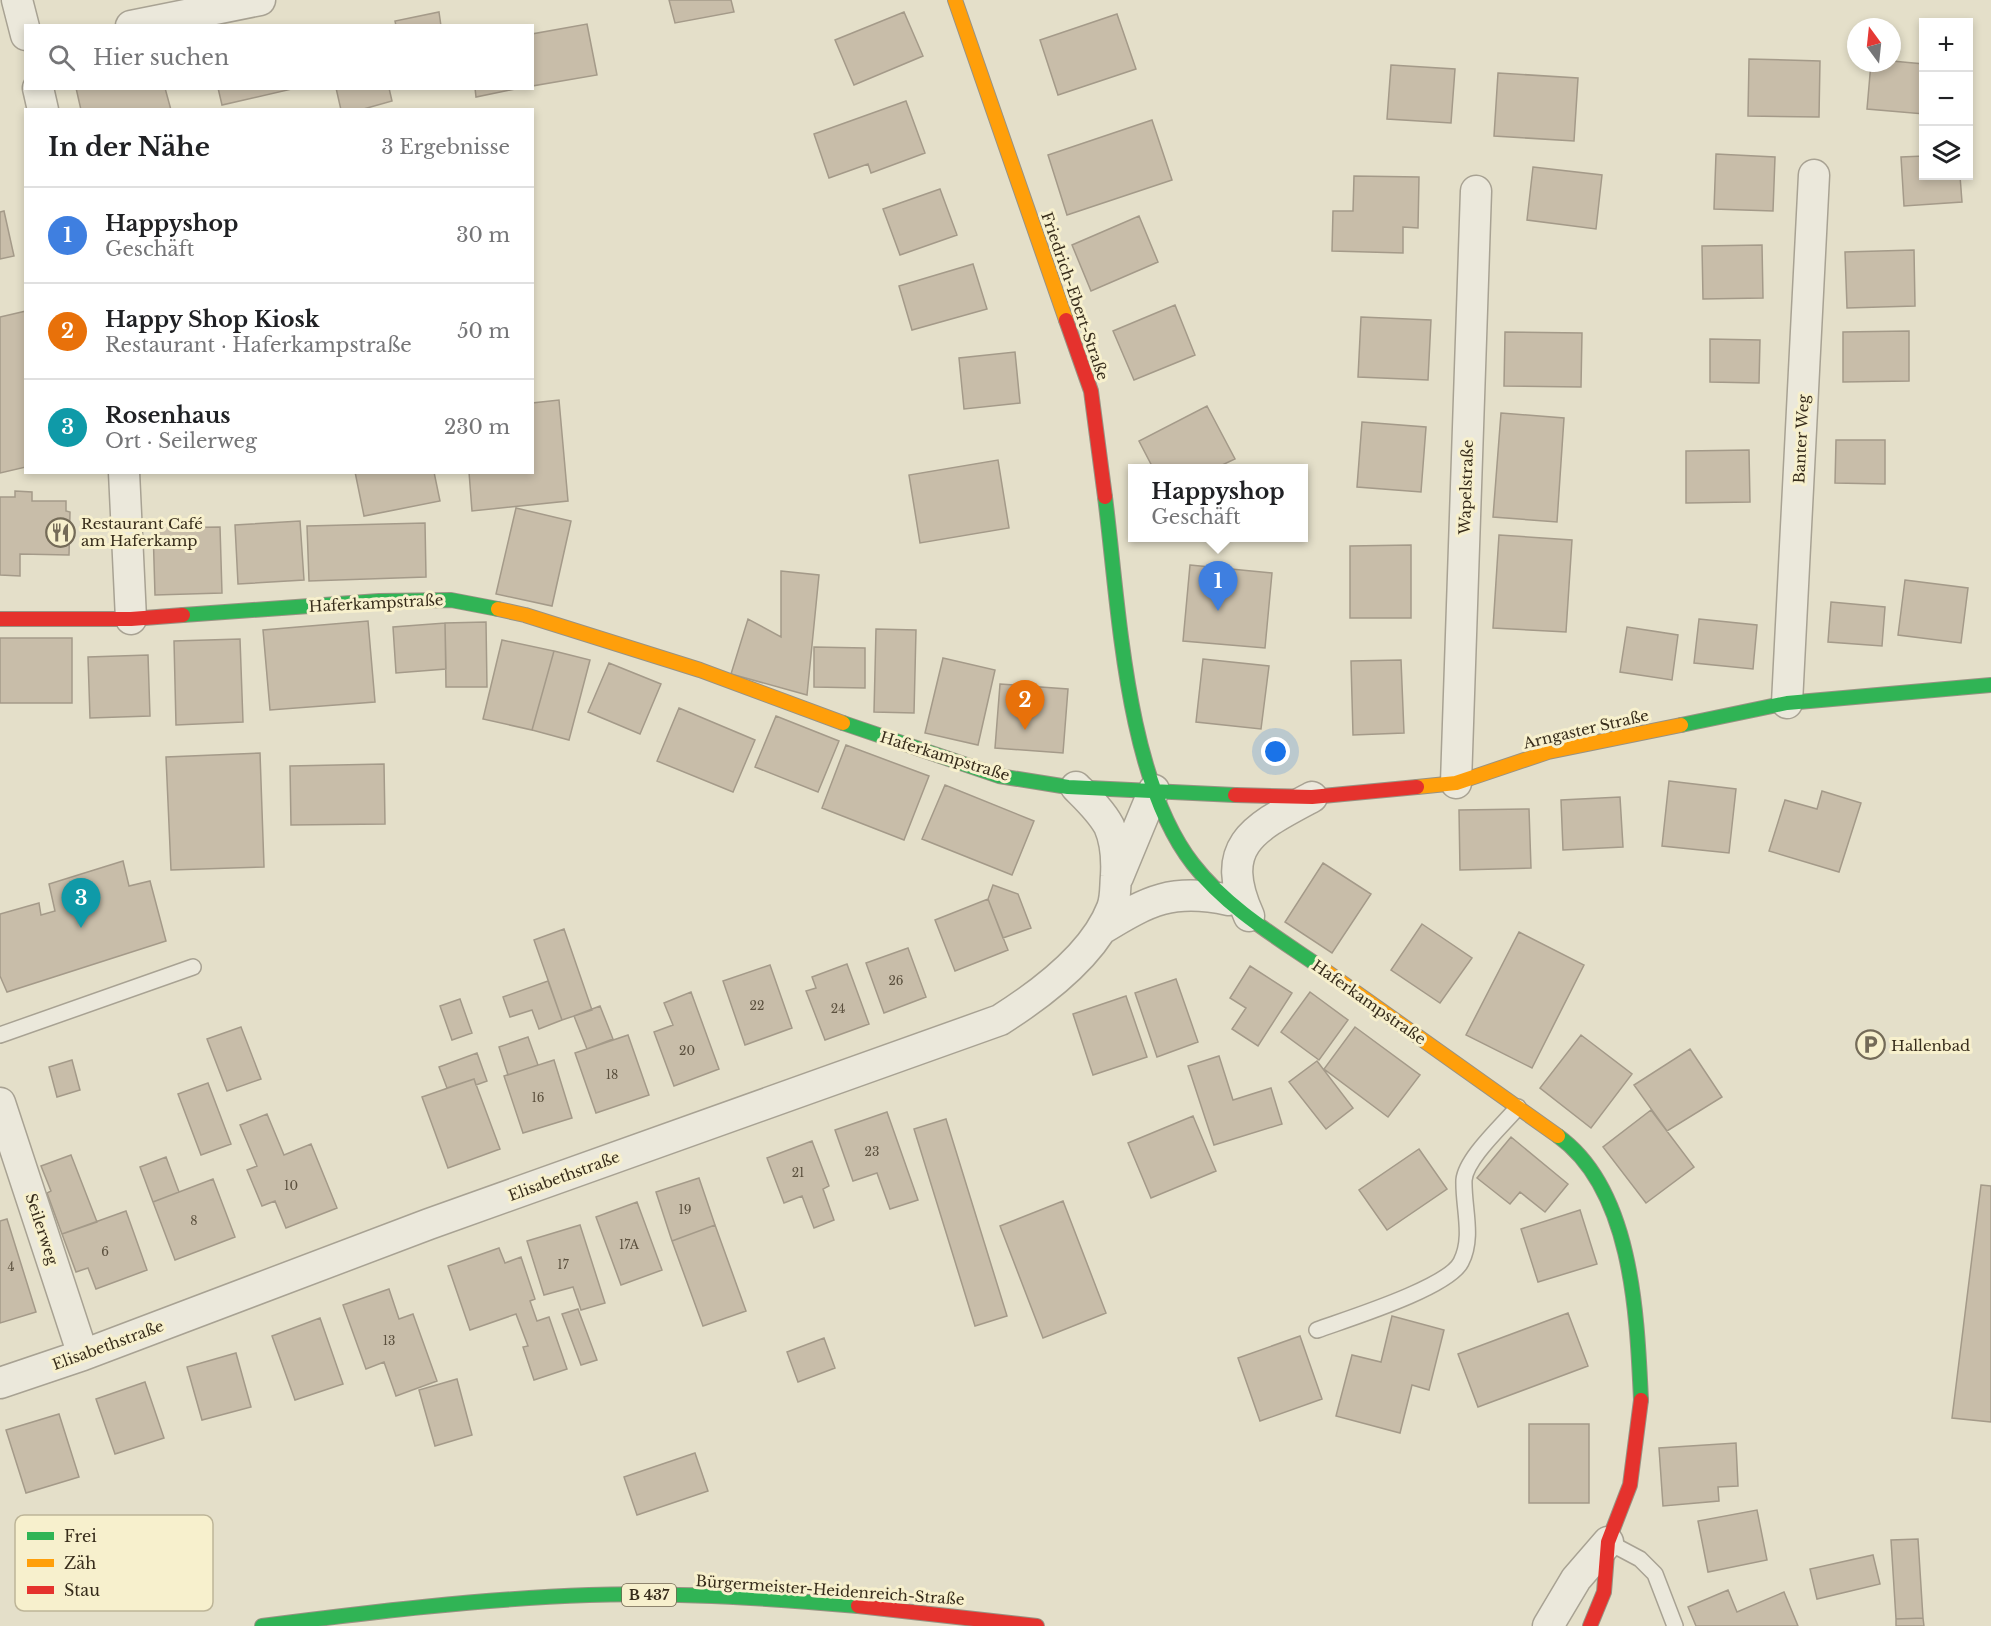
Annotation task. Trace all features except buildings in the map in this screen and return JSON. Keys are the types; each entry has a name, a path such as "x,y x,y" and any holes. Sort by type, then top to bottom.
{"street":[{"path":"17,0 24,27"},
{"path":"141,24 260,0"},
{"name":"Friedrich-Ebert-Straße","path":"955,0 1090,391 1133,716 1154,790"},
{"path":"38,90 43,108"},
{"name":"Banter Weg","path":"1788,703 1814,175"},
{"name":"Wapelstraße","path":"1456,783 1476,192"},
{"path":"124,474 131,619"},
{"name":"Haferkampstraße","path":"0,619 131,619 419,599 451,600 489,606 700,670 859,729 999,776 1076,787 1154,790 1175,836 1192,863 1239,908 1572,1146 1598,1180 1615,1218 1628,1265 1638,1338 1641,1413 1630,1485 1608,1542 1604,1592 1590,1626"},
{"name":"Arngaster Straße","path":"1154,790 1312,797 1456,783 1548,752 1788,703 1911,690 1991,685"},
{"path":"1076,787 1094,805 1108,825 1117,861 1113,905 1102,929"},
{"path":"1115,886 1154,790"},
{"path":"1102,929 1139,906 1160,898 1202,894 1239,908 1235,866 1242,849 1258,829 1312,797"},
{"name":"Elisabethstraße","path":"0,1383 440,1220 1000,1020 1038,996 1069,967 1102,929"},
{"name":"Seilerweg","path":"0,1103 83,1354"},
{"name":"Haferkampstraße","path":"1548,1626 1576,1579 1608,1542"},
{"name":"Bürgermeister-Heidenreich-Straße","path":"262,1626 497,1599 663,1595 766,1599 877,1608 1037,1626"}],"lane":[{"path":"0,1035 193,967"},
{"path":"1317,1330 1442,1281 1461,1264 1467,1245 1464,1178 1472,1161 1518,1107"},
{"path":"1608,1542 1640,1559 1655,1574 1675,1626"}],"traffic: fast":[{"path":"1105,497 1129,688 1139,738 1153,785 1170,828 1193,864 1221,895 1323,969"},
{"path":"183,615 379,601 451,600 498,609"},
{"path":"1681,725 1787,703 1991,685"},
{"path":"843,723 999,776 1068,787 1235,795"},
{"path":"1558,1136 1583,1159 1602,1188 1616,1221 1633,1294 1641,1400"},
{"path":"262,1626 466,1603 589,1595 724,1596 858,1606"}],"traffic: slow":[{"path":"955,0 1066,320"},
{"path":"498,609 525,615 700,670 843,723"},
{"path":"1417,787 1456,783 1548,752 1681,725"},
{"path":"1323,969 1558,1136"}],"traffic: jam":[{"path":"1066,320 1091,391 1105,497"},
{"path":"0,619 131,619 183,615"},
{"path":"1235,795 1312,797 1417,787"},
{"path":"1590,1626 1604,1592 1608,1542 1630,1485 1641,1400"},
{"path":"858,1606 1037,1626"}],"place":[{"name":"Restaurant Café am Haferkamp","path":"60,532"},
{"name":"Happyshop","path":"1218,611"},
{"name":"Happy Shop Kiosk","path":"1025,730"},
{"name":"Rosenhaus","path":"81,928"},
{"name":"Hallenbad","path":"1870,1045"}]}
